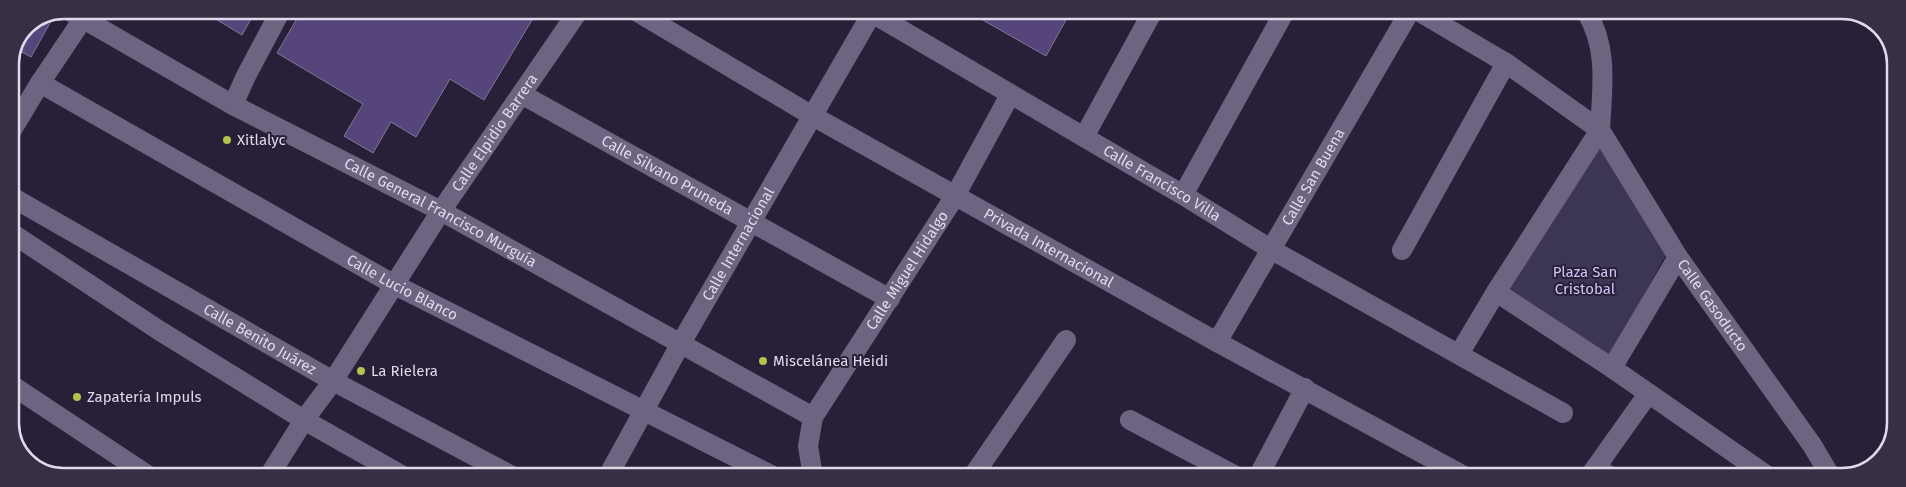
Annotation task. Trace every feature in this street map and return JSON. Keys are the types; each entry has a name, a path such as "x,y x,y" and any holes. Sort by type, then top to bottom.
{"street":[{"path":"19,118 40,83 73,19"},
{"name":"Calle General Francisco Murguía","path":"85,19 233,105 441,211 812,417"},
{"path":"233,105 276,19"},
{"name":"Calle Elpidio Barrera","path":"310,413 333,381 441,211 573,19"},
{"name":"Privada Internacional","path":"649,19 811,116 1217,342 1450,468"},
{"name":"Calle Internacional","path":"612,468 681,343 865,19"},
{"name":"Calle Francisco Villa","path":"881,19 1183,195 1272,250 1564,413"},
{"path":"1084,137 1149,19"},
{"path":"1183,195 1281,19"},
{"name":"Calle San Buena","path":"1217,342 1405,19"},
{"path":"1432,19 1506,62 1600,130"},
{"path":"1459,354 1496,292 1600,130 1602,48 1598,34 1590,19"},
{"path":"1402,250 1506,62"},
{"name":"Calle Lucio Blanco","path":"40,83 393,284 757,468"},
{"name":"Calle Silvano Pruneda","path":"523,94 890,299"},
{"name":"Calle Miguel Hidalgo","path":"812,468 808,446 812,417 955,196 1010,95"},
{"name":"Calle Gasoducto","path":"1600,130 1678,257 1812,445 1826,468"},
{"name":"Calle Benito Juárez","path":"19,201 333,381 495,468"},
{"path":"19,238 160,330 310,413 391,468"},
{"path":"1612,368 1678,257"},
{"path":"1496,292 1612,368 1756,468"},
{"path":"978,468 1066,340"},
{"path":"1263,468 1305,388"},
{"path":"19,390 137,468"},
{"path":"1602,468 1648,394"},
{"path":"274,468 310,413"},
{"path":"1130,420 1221,468"}],"green space":[{"name":"Plaza San Cristobal","path":"1597,145 1669,249 1603,371 1503,300"}],"building":[{"path":"216,19 251,19 242,35"},
{"path":"297,19 533,19 484,100 450,79 416,137 391,122 373,153 344,136 363,104 277,53"},
{"path":"981,19 1067,19 1046,56"},
{"path":"51,21 31,57 21,52 22,46 32,32 39,26"}],"place":[{"name":"Xitlalyc","path":"227,140"},
{"name":"Miscelánea Heidi","path":"763,361"},
{"name":"La Rielera","path":"361,371"},
{"name":"Zapatería Impuls","path":"77,397"}]}
